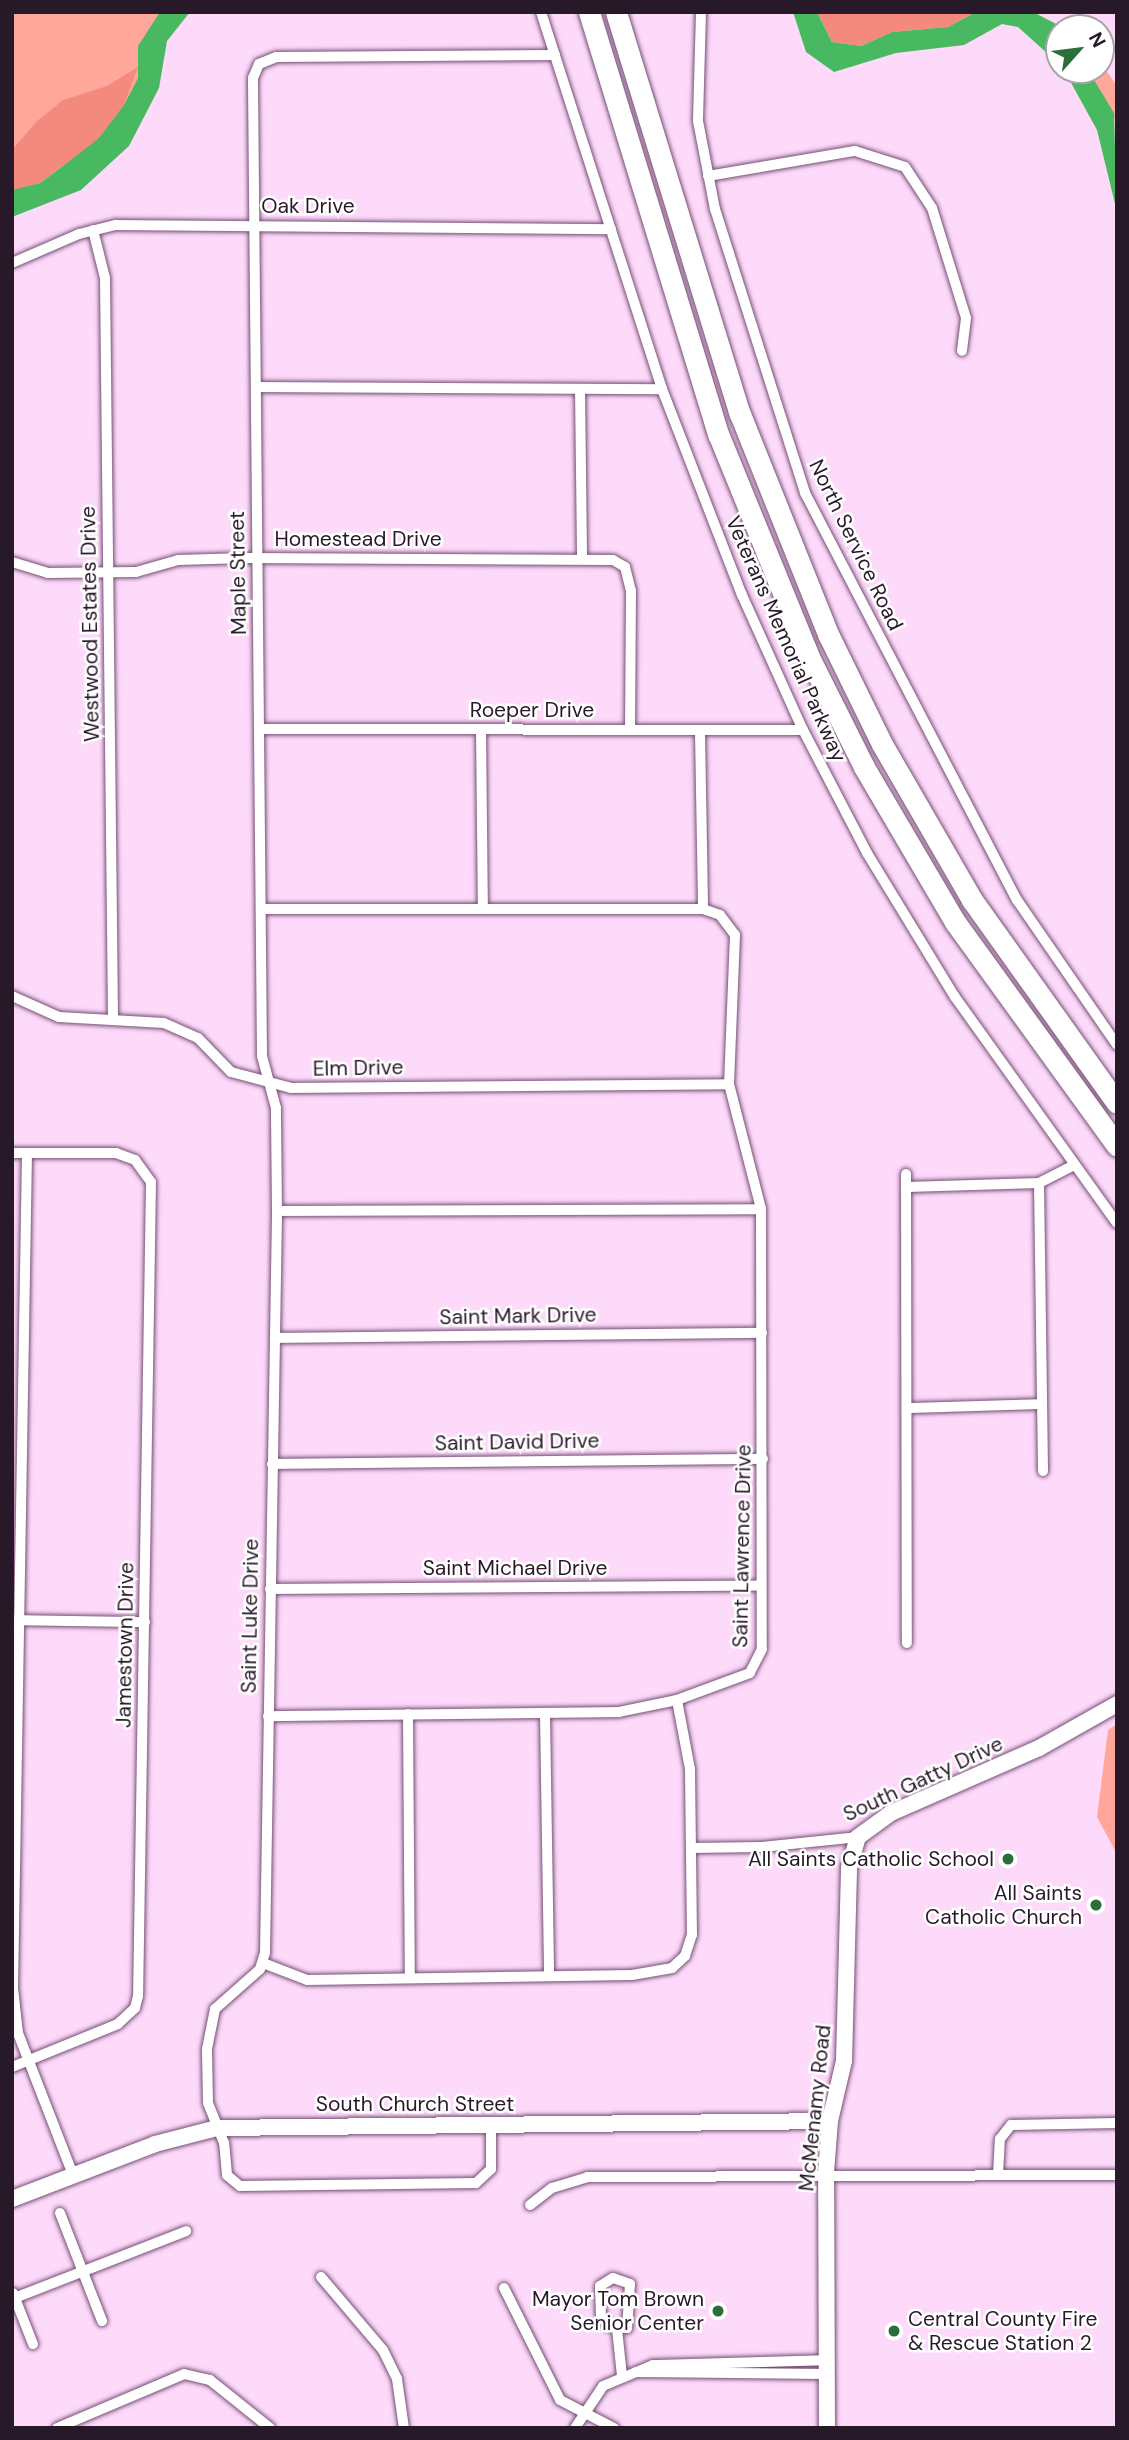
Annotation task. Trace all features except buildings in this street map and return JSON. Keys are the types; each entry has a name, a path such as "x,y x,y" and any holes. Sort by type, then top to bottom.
{"highway":[{"path":"589,12 719,436 810,659 870,778 955,922 1117,1146"},
{"path":"616,12 740,414 824,625 882,744 972,900 1117,1103"}],"street":[{"name":"Veterans Memorial Parkway","path":"541,12 662,389 737,583 803,730 905,917 1073,1166 1117,1223"},
{"name":"North Service Road","path":"701,12 698,121 708,176 723,242 805,493 1017,900 1117,1045"},
{"name":"Maple Street","path":"268,1082 262,1056 253,78 259,64 276,57 555,55"},
{"path":"708,176 855,151 905,167 932,208 966,318 962,351"},
{"name":"Oak Drive","path":"12,263 93,230 254,226 611,229"},
{"name":"Westwood Estates Drive","path":"93,230 105,278 113,1019"},
{"path":"256,387 662,389"},
{"path":"580,389 582,559"},
{"name":"Homestead Drive","path":"12,562 47,573 136,572 178,560 257,558 613,560 629,576 630,730"},
{"name":"Roeper Drive","path":"260,729 701,732 803,730"},
{"path":"481,729 483,909"},
{"path":"261,909 703,909 701,732"},
{"name":"Saint Lawrence Drive","path":"268,1716 619,1712 677,1700 737,1679 757,1663 763,1459 761,1209 729,1084 735,935 720,915 703,909"},
{"name":"Elm Drive","path":"12,996 59,1017 113,1019 182,1029 231,1072 291,1088 729,1084"},
{"name":"Saint Luke Drive","path":"262,1964 277,1211 276,1108 268,1082"},
{"path":"12,1153 27,1153 15,1620 13,1988 28,2061 73,2175"},
{"name":"Jamestown Drive","path":"12,2067 118,2024 135,2008 145,1622 151,1182 142,1165 116,1153 27,1153"},
{"path":"907,1187 1039,1183 1073,1166"},
{"path":"906,1174 907,1643"},
{"path":"1039,1183 1042,1471"},
{"path":"277,1211 761,1209"},
{"name":"Saint Mark Drive","path":"275,1338 762,1333"},
{"path":"908,1408 1042,1404"},
{"name":"Saint David Drive","path":"272,1464 763,1459"},
{"name":"Saint Michael Drive","path":"270,1589 761,1586"},
{"path":"15,1620 145,1622"},
{"path":"491,2125 491,2169 475,2183 240,2186 227,2175 217,2128 208,2104 210,2026 225,1995 262,1964 307,1980 658,1974 685,1956 692,1935 690,1769 677,1700"},
{"name":"South Gatty Drive","path":"691,1847 762,1847 859,1837 891,1813 1039,1748 1117,1704"},
{"path":"408,1714 410,1978"},
{"path":"545,1714 549,1975"},
{"name":"McMenamy Road","path":"827,2428 826,2173 830,2121 844,2061 849,1880 859,1837"},
{"name":"South Church Street","path":"12,2199 73,2175 217,2128 830,2121"},
{"path":"998,2175 1000,2139 1011,2125 1117,2123"},
{"path":"530,2205 552,2188 587,2177 826,2173 1117,2175"},
{"path":"60,2213 102,2320"},
{"path":"33,2344 13,2296 186,2231"},
{"path":"321,2277 383,2350 402,2400 404,2428"},
{"path":"617,2329 627,2328 632,2317 630,2284 613,2278 600,2286 600,2313 617,2329 622,2376"},
{"path":"504,2288 554,2391 582,2414 614,2428"},
{"path":"575,2428 603,2386 653,2365 827,2367"},
{"path":"57,2428 184,2374 210,2380 270,2428"}],"shaded area":[{"path":"12,12 175,12 123,124 12,201"},
{"path":"160,12 190,12 167,41 159,88 129,146 81,190 12,217 12,190 40,183 63,166 99,138 124,105 138,78 138,46"},
{"path":"793,12 817,12 832,42 861,46 892,32 948,27 976,12 1033,12 1045,18 1045,51 1018,27 1002,24 964,45 896,53 834,72 806,52"},
{"path":"817,12 976,12 948,27 892,32 861,46 832,42"},
{"path":"138,67 124,105 99,139 40,183 12,190 12,150 37,121 63,100 107,86"},
{"path":"1115,83 1117,86 1117,123 1096,84"},
{"path":"1072,84 1096,84 1114,113 1117,212 1097,130"},
{"path":"1117,1724 1117,1854 1097,1817 1108,1730"}],"place":[{"name":"All Saints Catholic School","path":"1008,1859"},
{"name":"All Saints Catholic Church","path":"1096,1905"},
{"name":"Mayor Tom Brown Senior Center","path":"718,2311"},
{"name":"Central County Fire & Rescue Station 2","path":"894,2331"}]}
